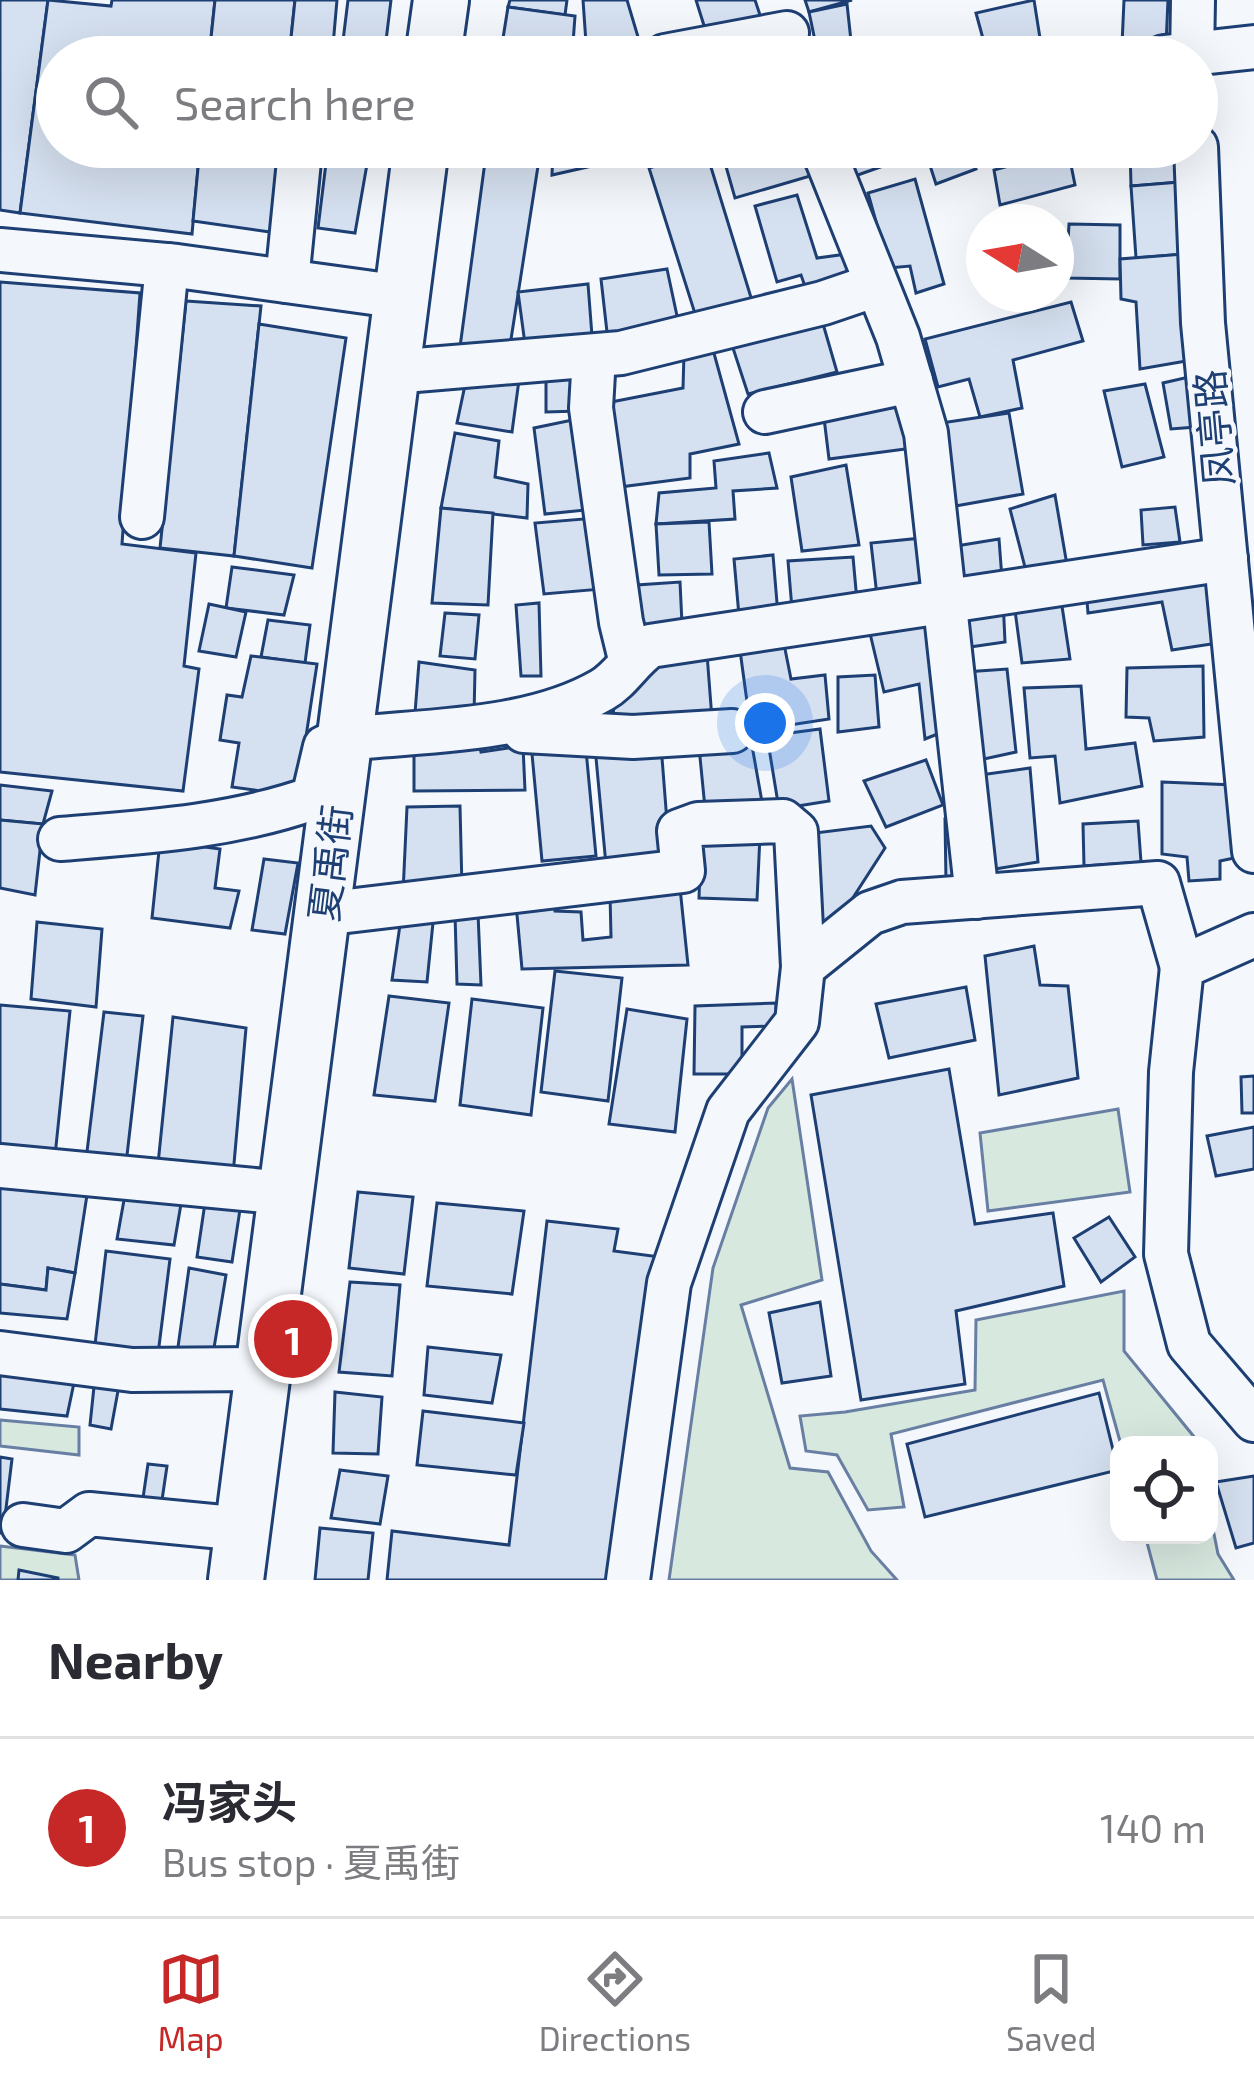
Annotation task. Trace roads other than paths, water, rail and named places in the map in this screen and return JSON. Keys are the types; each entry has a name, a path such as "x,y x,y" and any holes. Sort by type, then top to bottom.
{"main road":[{"path":"436,36 440,0"},
{"name":"夏禹街","path":"239,1554 419,168"}],"street":[{"path":"1187,36 1193,0"},
{"path":"1218,51 1254,46"},
{"path":"286,281 298,168"},
{"path":"830,168 926,433 977,897"},
{"name":"凤亭路","path":"1197,168 1203,323 1249,750 1254,851"},
{"path":"0,250 167,265 402,297"},
{"path":"142,517 167,265"},
{"path":"392,372 594,356 733,325 876,285"},
{"path":"594,356 591,408 630,659"},
{"path":"765,412 911,381"},
{"path":"60,838 184,828 279,810 313,798 325,747 345,740 543,717 609,687 630,659 650,646 1226,559"},
{"path":"508,721 522,730 633,737 732,731"},
{"path":"322,914 683,871 680,831 698,824 783,820 796,832 803,967 797,1022 728,1111 669,1283 628,1580"},
{"path":"803,967 870,913 902,902 1158,883 1182,967 1171,1072 1166,1254 1189,1344 1254,1420"},
{"path":"1182,967 1254,934"},
{"path":"0,1166 286,1193"},
{"path":"0,1353 132,1370 263,1369"},
{"path":"23,1526 66,1531 89,1514 239,1554"}],"place":[{"name":"冯家头","path":"293,1339"}]}
